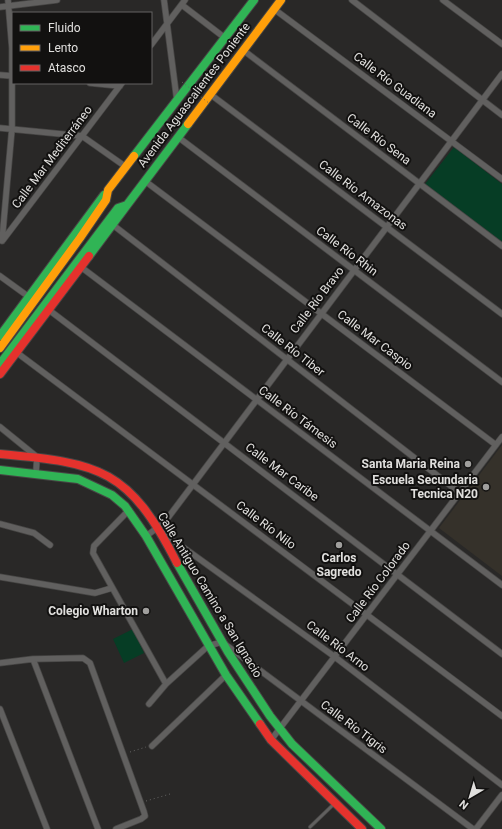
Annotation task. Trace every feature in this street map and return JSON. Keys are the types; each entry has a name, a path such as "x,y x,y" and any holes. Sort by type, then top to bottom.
{"main road":[{"name":"Avenida Aguascalientes Poniente","path":"0,336 108,190 254,0"},
{"name":"Avenida Aguascalientes Poniente","path":"0,374 281,0"},
{"name":"Avenida Aguascalientes Poniente","path":"0,348 106,200 108,190"},
{"name":"Avenida Aguascalientes Poniente","path":"0,364 118,208 127,205"},
{"name":"Calle Antiguo Camino a San Ignacio","path":"0,454 67,461 102,473 116,480 138,500 157,529 222,642 279,730 381,829"},
{"name":"Calle Antiguo Camino a San Ignacio","path":"0,470 78,479 112,495 128,510 146,536 226,675 271,740 362,829"}],"street":[{"path":"0,7 8,3 57,0"},
{"path":"164,0 168,23 176,101"},
{"path":"352,0 502,115"},
{"path":"443,0 502,44"},
{"path":"152,44 184,2 225,38"},
{"path":"8,3 12,39"},
{"name":"Calle Río Guadiana","path":"274,9 502,179"},
{"name":"Calle Río Sena","path":"243,50 502,246"},
{"name":"Calle Río Bravo","path":"146,536 157,529 193,484 502,74"},
{"path":"0,75 12,76"},
{"path":"1,242 12,128 13,84"},
{"name":"Calle Mar Mediterráneo","path":"1,242 121,84"},
{"name":"Calle Río Amazonas","path":"210,94 502,314"},
{"path":"0,128 82,136 126,167"},
{"name":"Calle Río Rhin","path":"178,137 502,382"},
{"name":"Calle Mar Caspio","path":"145,181 496,444"},
{"name":"Calle Río Tiber","path":"113,225 460,493"},
{"name":"Calle Río Támesis","path":"81,267 502,585"},
{"path":"0,276 29,297"},
{"name":"Calle Mar Caribe","path":"49,310 502,654"},
{"name":"Calle Río Nilo","path":"16,352 502,716"},
{"path":"0,427 37,457 36,473"},
{"name":"Calle Río Colorado","path":"271,740 502,437"},
{"path":"128,510 92,549 112,588 166,684"},
{"path":"0,524 34,533 50,545"},
{"name":"Calle Río Arno","path":"157,529 335,657 502,785"},
{"path":"0,576 95,593 112,588"},
{"path":"149,704 166,684 208,646 222,642"},
{"name":"Calle Río Tigris","path":"222,642 473,829"},
{"path":"0,663 33,659 83,658 90,663 124,753 145,816 116,829"},
{"path":"33,659 98,829"},
{"path":"152,746 226,675"},
{"path":"0,709 47,829"},
{"path":"476,829 502,795"}],"lane":[{"path":"310,827 336,803"}],"path":[{"path":"182,82 210,104"},
{"path":"124,753 152,746"},
{"path":"141,802 170,794"}],"shaded area":[{"name":"Escuela Secundaria Tecnica N20","path":"502,445 502,576 439,528"}],"green space":[{"path":"454,147 502,184 502,242 425,184"},
{"path":"133,629 144,653 124,663 113,639"}],"traffic: fast":[{"path":"134,156 254,0"},
{"path":"0,364 118,208 127,205 188,124"},
{"path":"0,336 104,195"},
{"path":"89,256 127,205"},
{"path":"0,470 78,479 112,495 125,506 146,536 226,675 260,724"},
{"path":"177,563 228,652 270,716 292,744 381,829"}],"traffic: slow":[{"path":"188,124 281,0"},
{"path":"0,348 80,238 106,200 108,190 134,156"}],"traffic: jam":[{"path":"0,374 89,256"},
{"path":"0,454 35,457 64,462 88,468 108,477 127,490 143,508 160,532 177,563"},
{"path":"260,724 271,740 362,829"}],"place":[{"name":"Santa Maria Reina","path":"468,464"},
{"name":"Escuela Secundaria Tecnica N20","path":"486,487"},
{"name":"Carlos Sagredo","path":"339,545"},
{"name":"Colegio Wharton","path":"146,611"}]}
